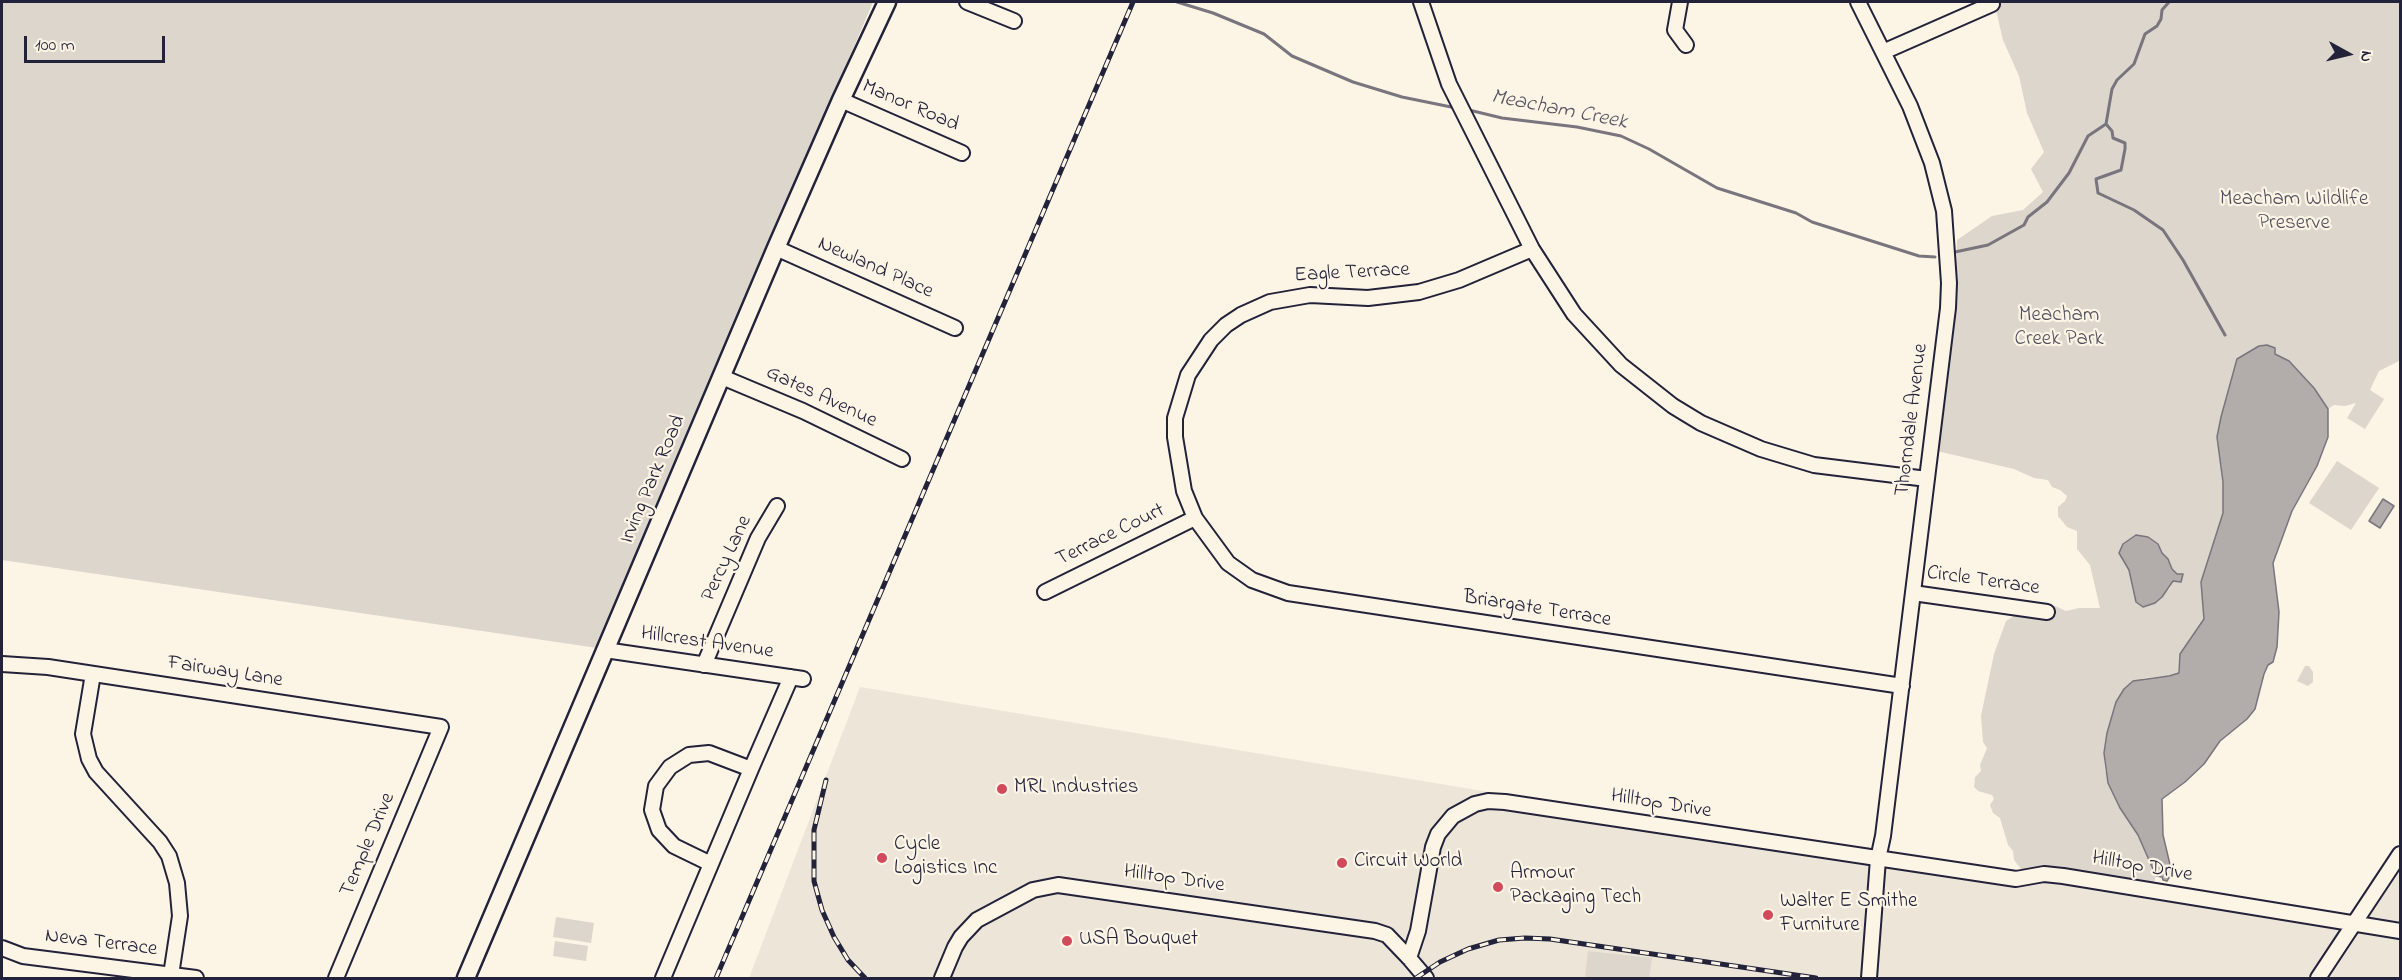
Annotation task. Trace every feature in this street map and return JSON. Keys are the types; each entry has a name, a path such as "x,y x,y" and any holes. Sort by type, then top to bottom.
{"main road":[{"name":"Irving Park Road","path":"466,978 776,248 887,2"}],"street":[{"path":"967,2 1014,21"},
{"path":"1421,2 1438,55 1466,121 1532,249 1574,314 1598,343 1656,394 1701,423 1743,442 1814,465 1927,479"},
{"path":"1680,2 1676,30 1686,45"},
{"name":"Thorndale Avenue","path":"1858,2 1917,120 1932,163 1944,212 1947,240 1948,308 1884,836 1878,859 1869,978"},
{"path":"1883,52 1992,4"},
{"name":"Manor Road","path":"841,100 962,153"},
{"name":"Newland Place","path":"776,248 955,328"},
{"name":"Eagle Terrace","path":"1195,518 1184,491 1175,446 1175,418 1188,375 1201,352 1226,325 1241,315 1270,302 1298,296 1368,298 1419,292 1459,280 1532,249"},
{"name":"Gates Avenue","path":"722,377 803,411 902,459"},
{"name":"Percy Lane","path":"704,665 758,538 777,506"},
{"name":"Terrace Court","path":"1045,592 1195,518"},
{"name":"Briargate Terrace","path":"1195,518 1228,563 1252,580 1288,593 1902,686"},
{"name":"Circle Terrace","path":"1913,593 2047,612"},
{"name":"Hillcrest Avenue","path":"605,650 797,678 752,769"},
{"name":"Fairway Lane","path":"2,664 48,667 441,728"},
{"path":"93,674 83,734 88,759 96,772 160,842 169,856 176,876 180,916 171,975"},
{"name":"Temple Drive","path":"336,978 441,728"},
{"path":"663,978 752,769 710,753 689,755 670,766 656,786 652,810 659,830 674,846 711,864"},
{"name":"Hilltop Drive","path":"942,978 961,937 977,920 1033,890 1050,885 1066,885 1375,931 1387,935 1410,958 1418,931 1432,848 1438,834 1453,816 1475,804 1488,801 2016,879 2044,874 2062,876 2400,932"},
{"path":"2318,978 2400,854"},
{"name":"Neva Terrace","path":"2,948 23,956 196,978"},
{"path":"1410,958 1426,978"}],"shaded area":[{"path":"2267,345 2275,348 2275,354 2289,361 2314,388 2328,409 2328,437 2317,466 2292,511 2273,563 2279,612 2277,647 2273,662 2268,665 2264,674 2255,709 2247,719 2220,741 2204,764 2162,799 2163,835 2172,873 2167,881 2156,876 2138,835 2120,808 2108,783 2104,753 2107,733 2116,702 2124,689 2133,681 2179,673 2180,654 2204,619 2201,582 2223,513 2223,482 2217,437 2221,417 2237,359 2259,346"},
{"path":"2383,499 2394,506 2380,528 2369,521"},
{"path":"2136,535 2148,537 2158,544 2172,569 2177,574 2183,574 2181,582 2173,581 2162,597 2155,603 2143,607 2136,602 2129,570 2119,553 2123,544"},
{"path":"860,687 1998,877 2044,874 2353,924 2400,852 2400,978 749,978"}],"green space":[{"path":"2,2 873,2 597,648 2,560"},
{"path":"1990,2 2400,2 2399,361 2379,371 2370,390 2384,399 2365,429 2347,418 2356,403 2345,406 2334,405 2328,409 2314,388 2289,361 2259,346 2237,359 2217,437 2223,482 2223,513 2201,582 2204,619 2192,640 2185,647 2179,663 2179,673 2143,678 2107,733 2104,753 2105,770 2126,817 2149,855 2156,876 2153,885 2025,874 2014,860 2013,851 2008,845 2000,818 1993,813 1990,805 1994,799 1992,795 1978,791 1974,787 1975,777 1981,771 1980,765 1987,748 1983,742 1981,716 1994,654 2006,621 2020,612 2041,607 2055,606 2066,611 2079,608 2100,608 2090,565 2077,549 2077,531 2067,527 2058,516 2058,507 2067,496 2052,487 2048,480 2034,478 2014,469 1937,451 1953,333 1957,240 1992,216 2023,210 2043,192 2031,169 2044,152 2027,113 2019,76 2003,40 1995,6","holes":["2151,539 2158,544 2172,569 2177,574 2182,574 2171,583 2170,588 2155,603 2133,592 2129,570"]},
{"path":"2337,461 2379,488 2351,530 2309,503"},
{"path":"2305,666 2309,666 2313,672 2313,682 2308,686 2297,681"},
{"path":"556,917 594,923 591,943 553,937"},
{"path":"555,941 588,946 586,961 553,956"},
{"path":"1588,951 1652,958 1649,978 1585,978"}],"waterway":[{"name":"Meacham Creek","path":"1177,2 1213,13 1264,34 1292,56 1353,82 1402,97 1456,108"},
{"name":"Meacham Creek","path":"1955,252 1988,245 2024,225 2028,217 2047,202 2069,173 2088,136 2106,124 2112,89 2117,80 2134,64 2145,34 2157,26 2162,10 2169,2"},
{"name":"Meacham Creek","path":"1469,110 1502,118 1577,127 1621,136 1649,149 1717,188 1796,213 1812,222 1919,256 1935,257"},
{"path":"2106,124 2112,131 2113,138 2125,143 2125,149 2121,170 2096,179 2098,193 2134,210 2163,230 2183,260 2225,335"}],"railway":[{"path":"716,978 1133,2"},
{"path":"826,780 814,830 814,881 822,910 834,937 848,960 865,978"},
{"path":"1416,978 1440,962 1468,949 1499,940 1525,938 1550,939 1816,978"}],"place":[{"name":"MRL Industries","path":"1002,789"},
{"name":"Cycle Logistics Inc","path":"882,858"},
{"name":"Circuit World","path":"1342,863"},
{"name":"Armour Packaging Tech","path":"1498,887"},
{"name":"Walter E Smithe Furniture","path":"1768,915"},
{"name":"USA Bouquet","path":"1067,941"}],"park label":[{"name":"Meacham Wildlife Preserve","path":"2294,213"},
{"name":"Meacham Creek Park","path":"2059,329"}]}
